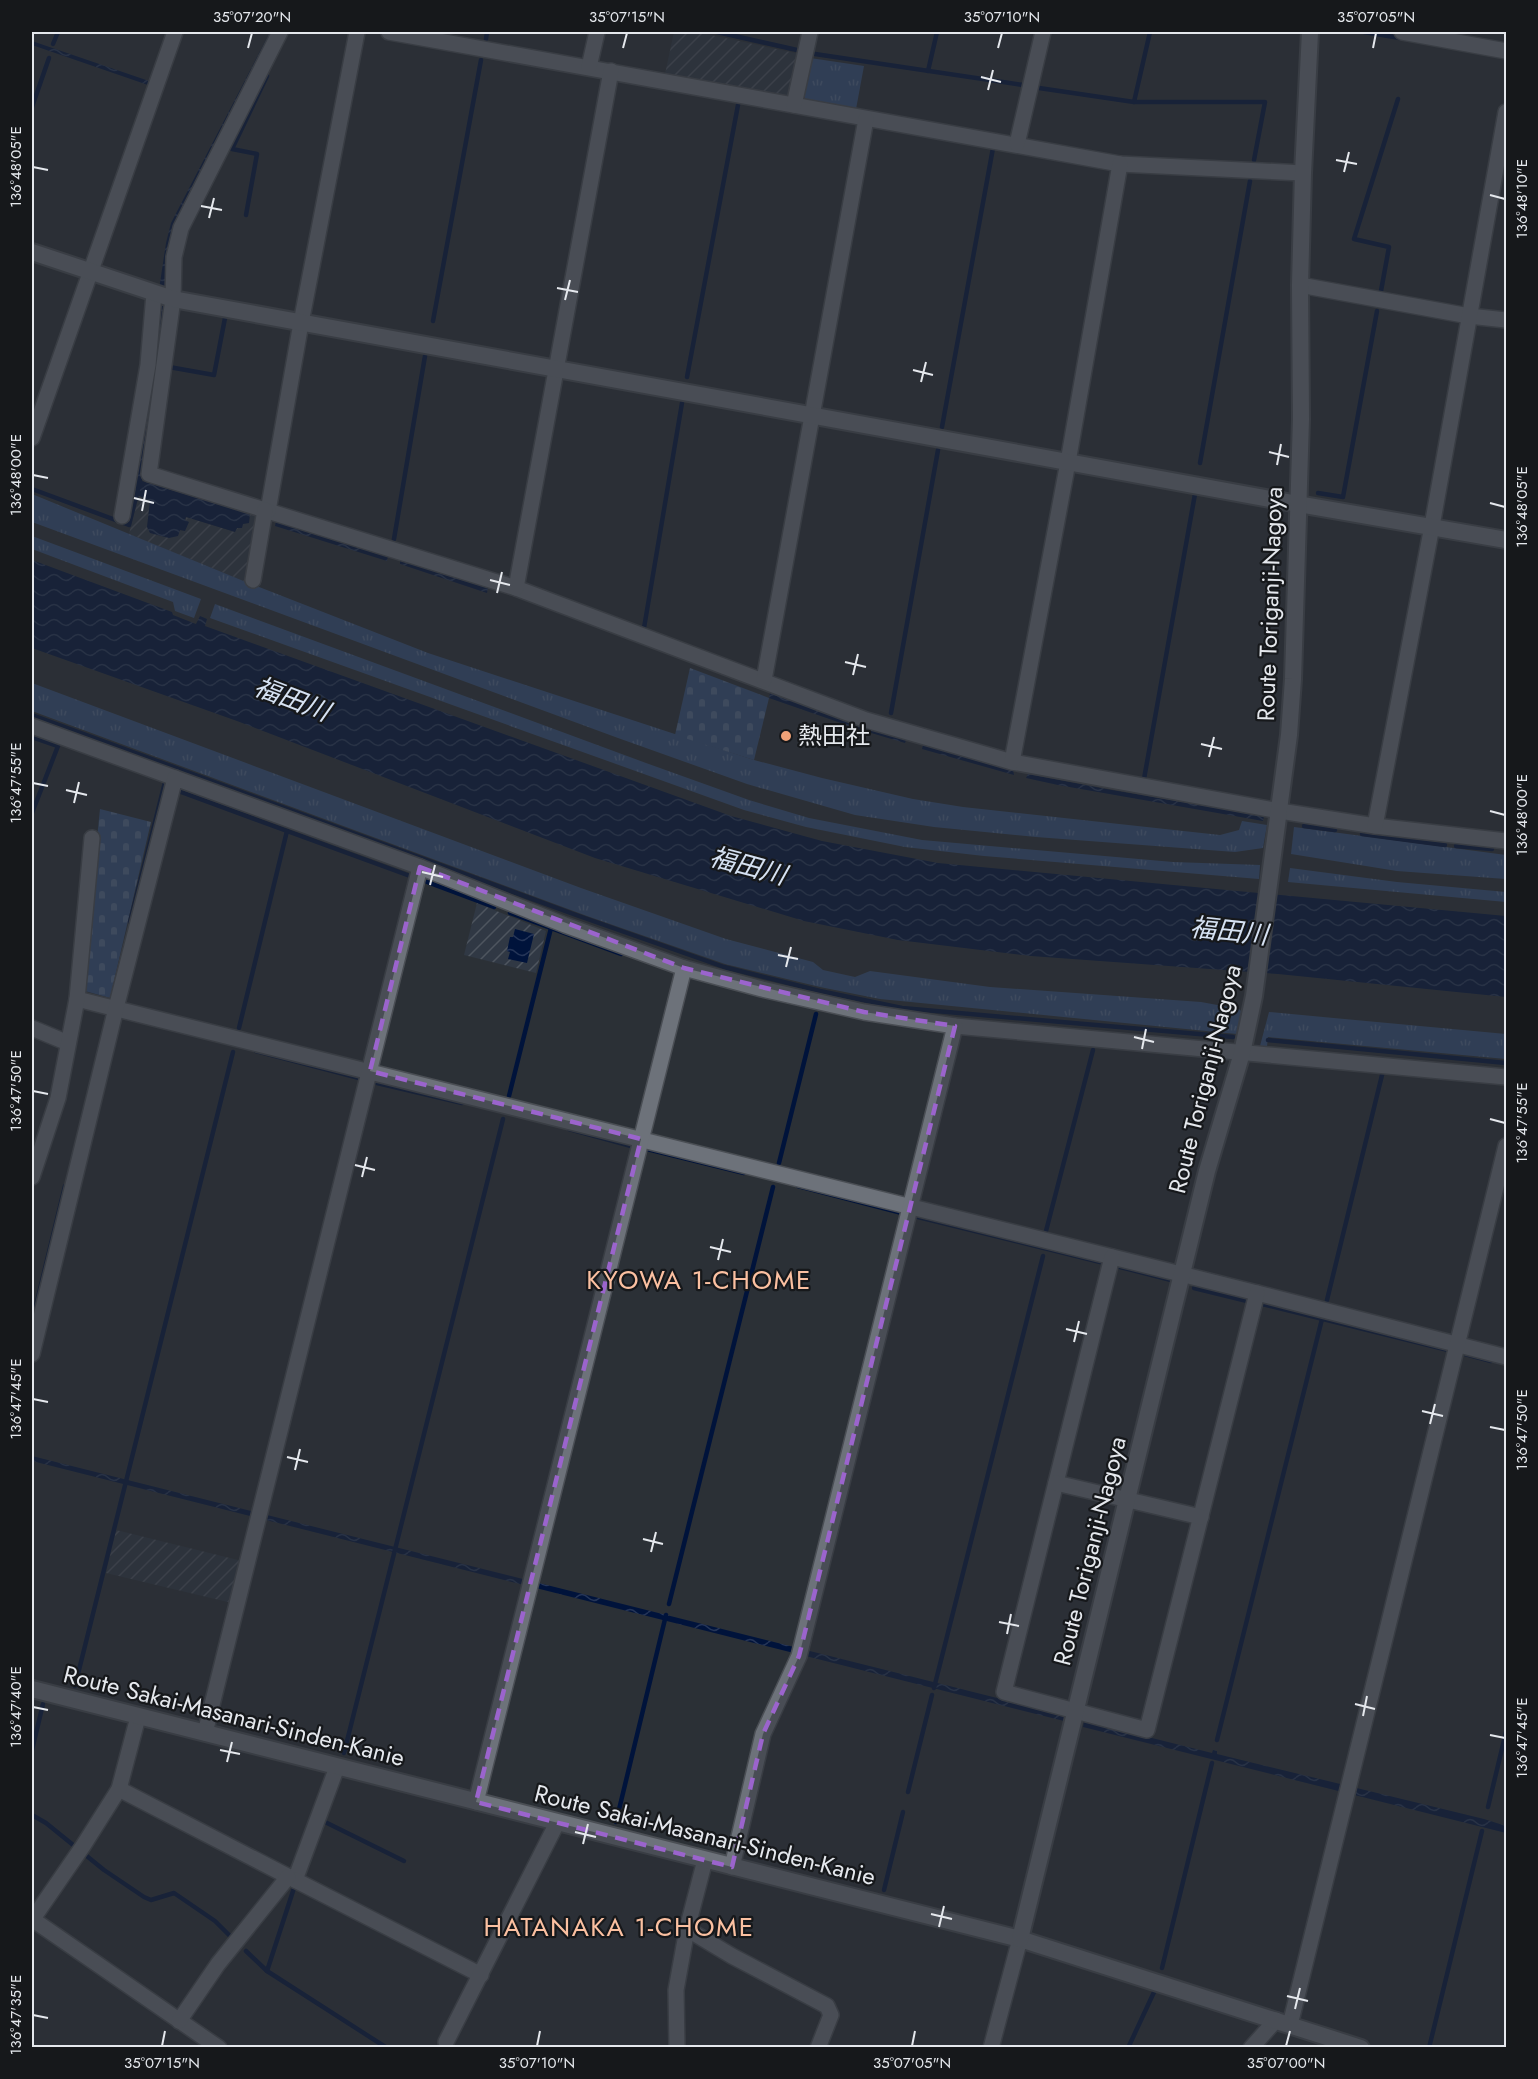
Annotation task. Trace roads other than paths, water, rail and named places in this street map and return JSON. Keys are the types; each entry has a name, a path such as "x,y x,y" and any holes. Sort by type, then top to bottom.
{"main road":[{"name":"Route Toriganji-Nagoya","path":"1020,1939 1182,1275 1208,1171 1242,1053 1254,996 1280,811 1293,679 1301,419 1300,285 1310,32"},
{"path":"32,252 173,299 1506,540"},
{"name":"Route Sakai-Masanari-Sinden-Kanie","path":"32,1689 1020,1939 1361,2048"}],"street":[{"path":"32,438 175,32"},
{"path":"280,32 181,228 174,257 173,299 149,474 516,588 866,720 1012,762 1280,811 1375,826 1506,841"},
{"path":"253,580 357,32"},
{"path":"389,32 1120,164 1303,173"},
{"path":"589,67 597,32"},
{"path":"794,105 810,32"},
{"path":"1017,144 1043,32"},
{"path":"1402,32 1426,33 1506,51"},
{"path":"516,588 611,71"},
{"path":"1375,826 1432,526 1506,111"},
{"path":"764,680 866,119"},
{"path":"1012,762 1120,164"},
{"path":"1300,285 1469,316 1506,320"},
{"path":"122,516 148,365 154,294"},
{"path":"32,726 420,867 565,925 684,968 762,989 864,1012 955,1026 1506,1077"},
{"path":"32,1354 116,1008 176,778"},
{"path":"32,1177 57,1098 77,999 92,838"},
{"path":"205,1733 420,867"},
{"path":"476,1802 684,968"},
{"path":"77,999 1506,1357"},
{"path":"732,1867 763,1734 800,1651 955,1026"},
{"path":"32,1028 68,1043"},
{"path":"1251,2048 1283,2022 1348,1790 1506,1146"},
{"path":"1112,1257 1004,1692 1147,1730 1257,1293"},
{"path":"1056,1483 1201,1517"},
{"path":"138,1717 119,1789 80,1851 32,1920 219,2048"},
{"path":"179,2021 218,1964 291,1878 337,1767"},
{"path":"119,1789 481,1975"},
{"path":"446,2042 557,1823"},
{"path":"677,2048 676,1990 687,1929 705,1860"},
{"path":"687,1929 732,1956 827,2006 831,2015 818,2048"},
{"path":"991,2048 1020,1939"}],"water":[{"path":"270,32 276,32 179,220 142,481 250,514 249,523 243,524 242,528 237,528 235,532 186,517 185,520 189,522 185,531 180,530 178,536 169,538 150,533 147,527 150,501 133,493 160,304 160,283 166,243 171,223"},
{"path":"32,41 149,81 148,85 32,45"},
{"path":"276,521 388,556 387,561 275,526"},
{"name":"福田川","path":"32,560 172,612 173,615 196,624 200,616 207,619 205,626 731,816 822,841 938,863 1506,916 1506,997 1278,974 1031,956 898,940 804,921 595,858 237,721 32,648"},
{"path":"400,560 488,588 487,593 400,564"},
{"path":"770,693 862,727 906,740 905,743 769,698"},
{"path":"923,745 1013,770 1014,775 922,749"},
{"path":"1028,774 1264,816 1263,821 1058,785 1026,778"},
{"path":"515,929 534,934 527,963 508,959 510,937 513,937"},
{"path":"32,1456 1065,1715 1064,1721 32,1461"},
{"path":"1084,1721 1212,1753 1213,1750 1217,1751 1217,1754 1484,1819 1506,1826 1506,1833 1083,1727"}],"waterway":[{"path":"53,44 58,32"},
{"path":"486,39 487,32"},
{"path":"717,32 797,50"},
{"path":"928,71 937,32"},
{"path":"1134,102 1150,32"},
{"path":"1364,32 1400,38"},
{"path":"815,54 1023,85"},
{"path":"32,107 49,58"},
{"path":"433,321 481,60"},
{"path":"246,215 257,154 232,149 267,76"},
{"path":"1039,88 1134,102 1265,102 1254,160"},
{"path":"1381,291 1389,247 1354,239 1398,99"},
{"path":"687,377 738,105"},
{"path":"942,427 993,148"},
{"path":"1200,463 1250,181"},
{"path":"1318,493 1343,497 1377,311"},
{"path":"169,367 214,375 225,318"},
{"path":"394,539 425,356"},
{"path":"644,628 682,403"},
{"path":"891,713 938,450"},
{"path":"32,489 129,525 138,489"},
{"path":"1144,779 1195,494"},
{"path":"32,715 724,967 820,991 902,1008 1233,1037"},
{"path":"32,737 58,746 32,813"},
{"path":"130,922 165,782"},
{"path":"181,792 410,876"},
{"path":"1304,826 1335,830"},
{"path":"239,1028 287,831"},
{"path":"1362,834 1445,845"},
{"path":"1456,846 1492,849"},
{"path":"427,882 494,907"},
{"path":"510,913 621,954"},
{"path":"509,1096 551,928"},
{"path":"779,1163 816,1014"},
{"path":"1268,1040 1506,1063"},
{"path":"1046,1231 1093,1050"},
{"path":"256,1051 359,1078"},
{"path":"75,1686 233,1052"},
{"path":"1327,1300 1383,1071"},
{"path":"377,1083 462,1103"},
{"path":"344,1753 503,1119"},
{"path":"569,1129 631,1146"},
{"path":"647,1149 744,1173"},
{"path":"32,1322 65,1186"},
{"path":"798,1186 902,1213"},
{"path":"669,1604 773,1187"},
{"path":"918,1217 1100,1262"},
{"path":"934,1688 1043,1256"},
{"path":"1120,1267 1171,1280"},
{"path":"1194,1288 1247,1301"},
{"path":"1262,1304 1448,1350"},
{"path":"1217,1740 1322,1319"},
{"path":"1465,1354 1491,1361"},
{"path":"616,1822 666,1615"},
{"path":"908,1792 932,1695"},
{"path":"32,1750 43,1704"},
{"path":"1488,1807 1506,1732"},
{"path":"1162,1968 1212,1763"},
{"path":"884,1890 903,1812"},
{"path":"32,1815 46,1823 104,1870 144,1897 151,1900 174,1893 215,1921 233,1939"},
{"path":"323,1821 404,1861"},
{"path":"1429,2048 1482,1831"},
{"path":"267,1971 294,1888"},
{"path":"246,1951 267,1971 387,2048"},
{"path":"1128,2048 1155,1990"}],"place":[{"name":"熱田社","path":"786,736"}],"district":[{"name":"KYOWA 1-CHOME","path":"699,1280"},
{"name":"HATANAKA 1-CHOME","path":"619,1927"}]}
